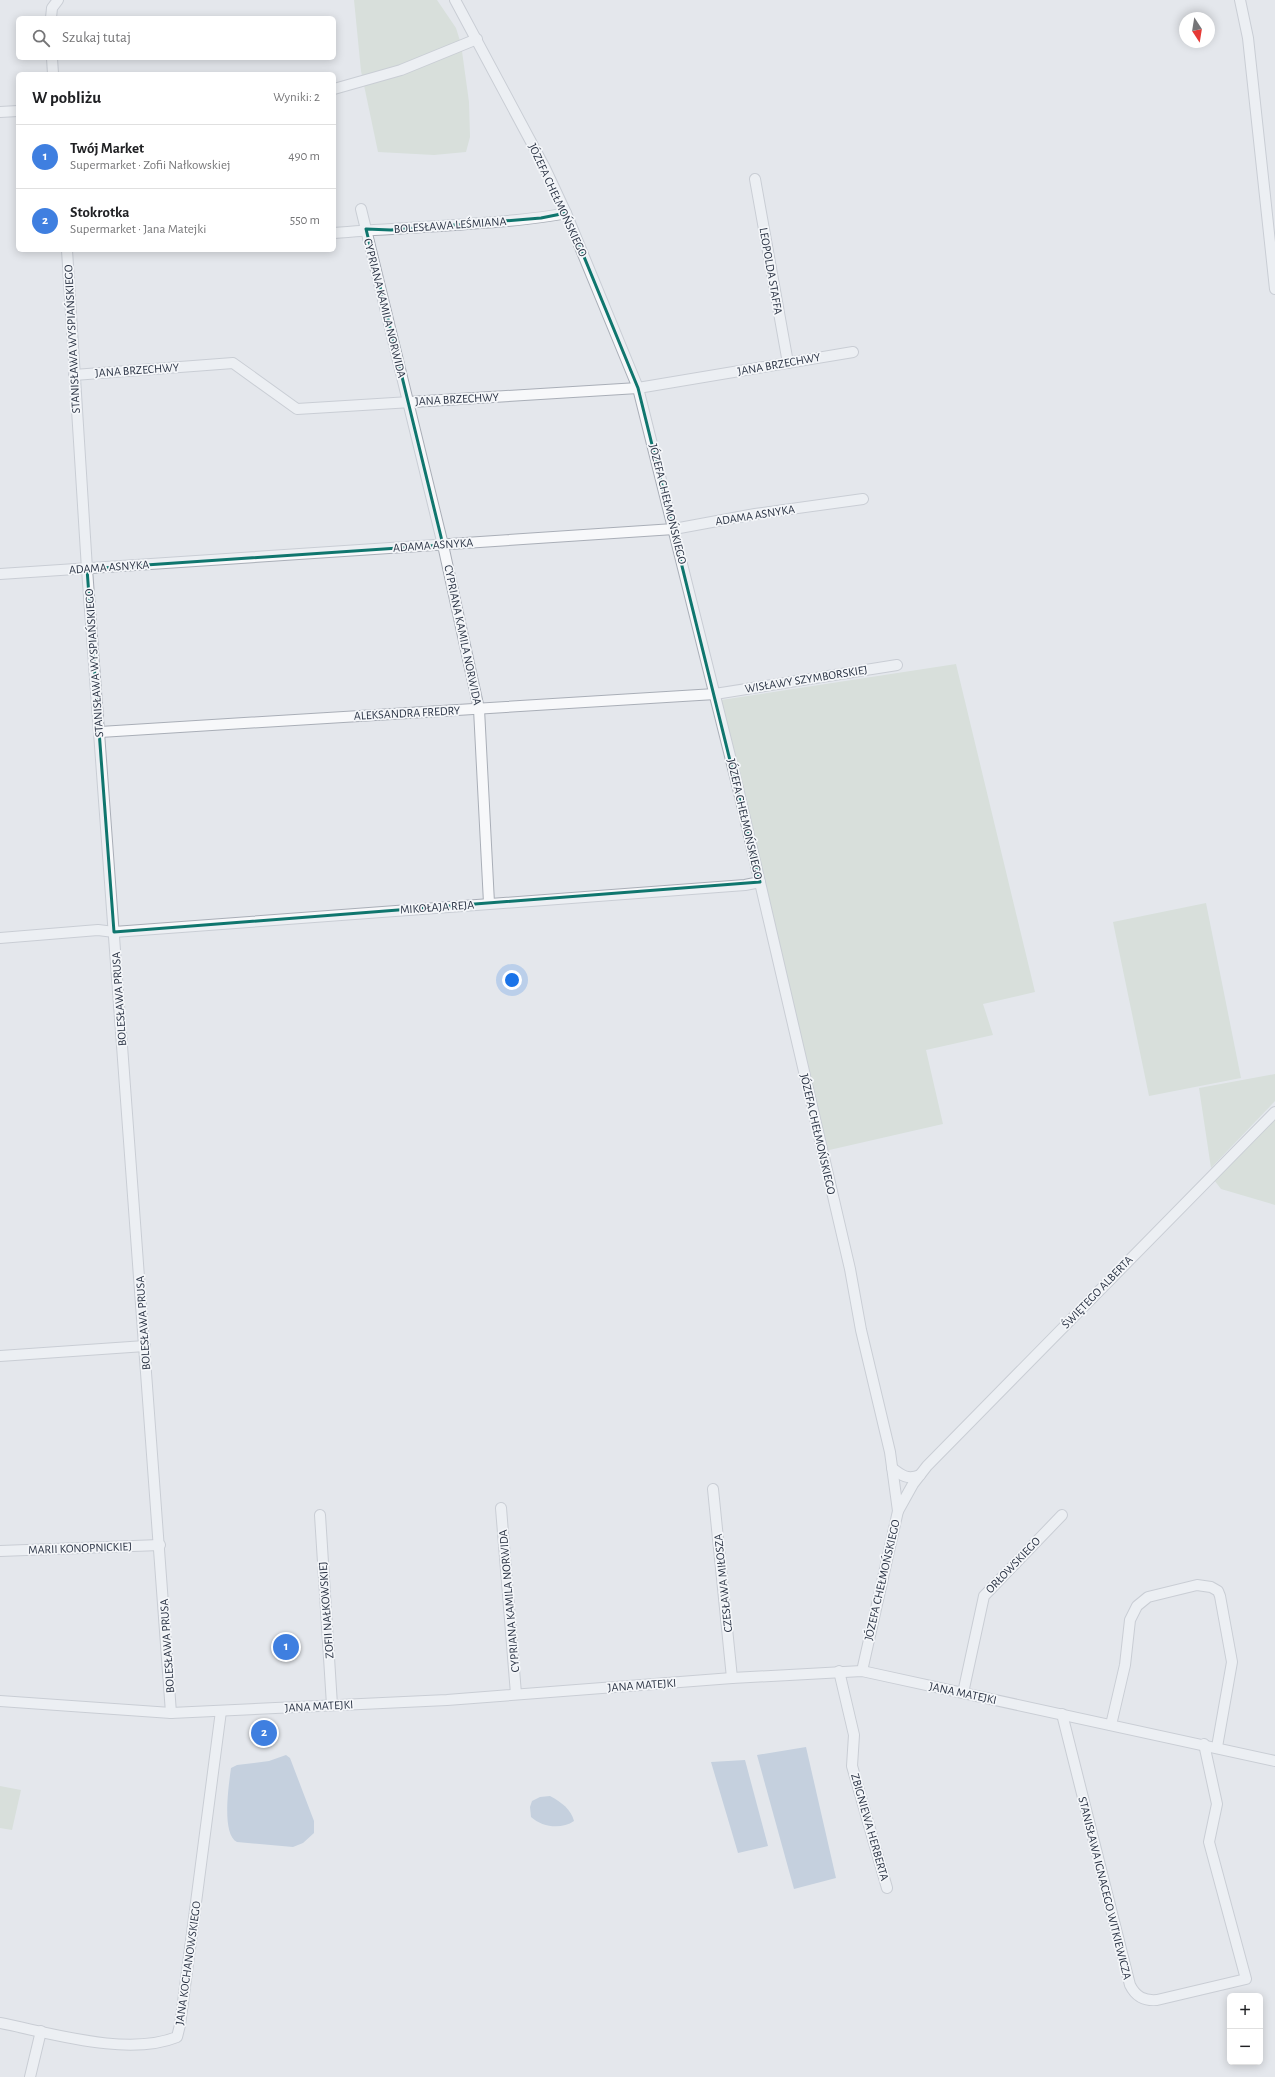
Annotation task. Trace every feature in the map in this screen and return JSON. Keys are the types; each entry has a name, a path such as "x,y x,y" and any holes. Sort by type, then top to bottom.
{"street":[{"path":"51,16 52,8 58,0"},
{"name":"JÓZEFA CHEŁMOŃSKIEGO","path":"455,0 478,39 546,168 638,388 715,694 850,1268 861,1330 892,1468 898,1510 862,1671"},
{"path":"1240,0 1248,38 1275,289"},
{"path":"336,88 401,70 478,39"},
{"path":"52,60 53,72"},
{"path":"0,112 16,111"},
{"name":"LEOPOLDA STAFFA","path":"755,179 788,363"},
{"name":"CYPRIANA KAMILA NORWIDA","path":"361,209 443,545 479,709 489,903"},
{"name":"BOLESŁAWA LEŚMIANA","path":"336,232 366,229 391,230 533,219 566,213"},
{"name":"STANISŁAWA WYSPIAŃSKIEGO","path":"67,252 87,569 114,932"},
{"name":"JANA BRZECHWY","path":"74,375 233,363 297,409 638,388 853,352"},
{"name":"ADAMA ASNYKA","path":"0,574 674,529 756,514 864,499"},
{"name":"WISŁAWY SZYMBORSKIEJ","path":"715,694 897,665"},
{"name":"ALEKSANDRA FREDRY","path":"100,732 715,694"},
{"name":"MIKOŁAJA REJA","path":"0,938 98,930 114,932 745,885 760,882"},
{"name":"BOLESŁAWA PRUSA","path":"114,932 160,1545 171,1714"},
{"name":"ŚWIĘTEGO ALBERTA","path":"898,1510 920,1475 1201,1185 1275,1112"},
{"path":"0,1356 145,1346"},
{"path":"892,1468 905,1477 914,1478 920,1475"},
{"name":"CZESŁAWA MIŁOSZA","path":"713,1489 732,1678"},
{"name":"CYPRIANA KAMILA NORWIDA","path":"501,1508 516,1694"},
{"name":"ZOFII NAŁKOWSKIEJ","path":"320,1515 332,1705"},
{"name":"ORŁOWSKIEGO","path":"963,1693 984,1596 1062,1515"},
{"name":"MARII KONOPNICKIEJ","path":"0,1551 160,1545"},
{"path":"1111,1725 1125,1665 1130,1620 1137,1606 1148,1597 1197,1585 1208,1586 1216,1590 1220,1596 1232,1662 1217,1747"},
{"name":"JANA MATEJKI","path":"0,1701 171,1714 516,1694 838,1671 862,1671 1204,1744 1275,1761"},
{"name":"ZBIGNIEWA HERBERTA","path":"838,1671 854,1735 852,1766 887,1888"},
{"name":"JANA KOCHANOWSKIEGO","path":"0,2023 121,2046 155,2043 177,2037 180,2025 221,1711"},
{"name":"STANISŁAWA IGNACEGO WITKIEWICZA","path":"1062,1714 1130,1985 1137,1995 1147,2000 1157,2000 1246,1979 1208,1837 1217,1804 1204,1744"},
{"path":"30,2077 41,2031"}],"highlighted area":[{"path":"566,213 638,388 760,882 114,932 87,569 443,545 366,229 391,230 541,218"}],"green space":[{"path":"354,0 437,0 456,28 461,44 469,102 470,137 466,152 434,155 378,152 361,71"},
{"path":"956,664 1035,992 983,1004 993,1035 926,1050 943,1124 825,1151 721,700"},
{"path":"1206,903 1241,1078 1149,1096 1113,922"},
{"path":"1275,1074 1275,1101 1211,1168 1199,1088"},
{"path":"1275,1118 1275,1205 1221,1189 1214,1180"},
{"path":"0,1786 21,1790 12,1830 0,1828"}],"water":[{"path":"806,1747 836,1878 794,1889 757,1755"},
{"path":"286,1755 290,1758 314,1821 314,1833 303,1843 293,1847 237,1842 232,1837 229,1829 227,1808 231,1768 237,1765 269,1761"},
{"path":"745,1760 768,1846 738,1853 711,1762"},
{"path":"550,1796 565,1806 571,1813 574,1821 563,1826 552,1826 541,1823 531,1817 530,1807 532,1801 540,1797"}],"place":[{"name":"Twój Market","path":"286,1647"},
{"name":"Stokrotka","path":"264,1733"}]}
